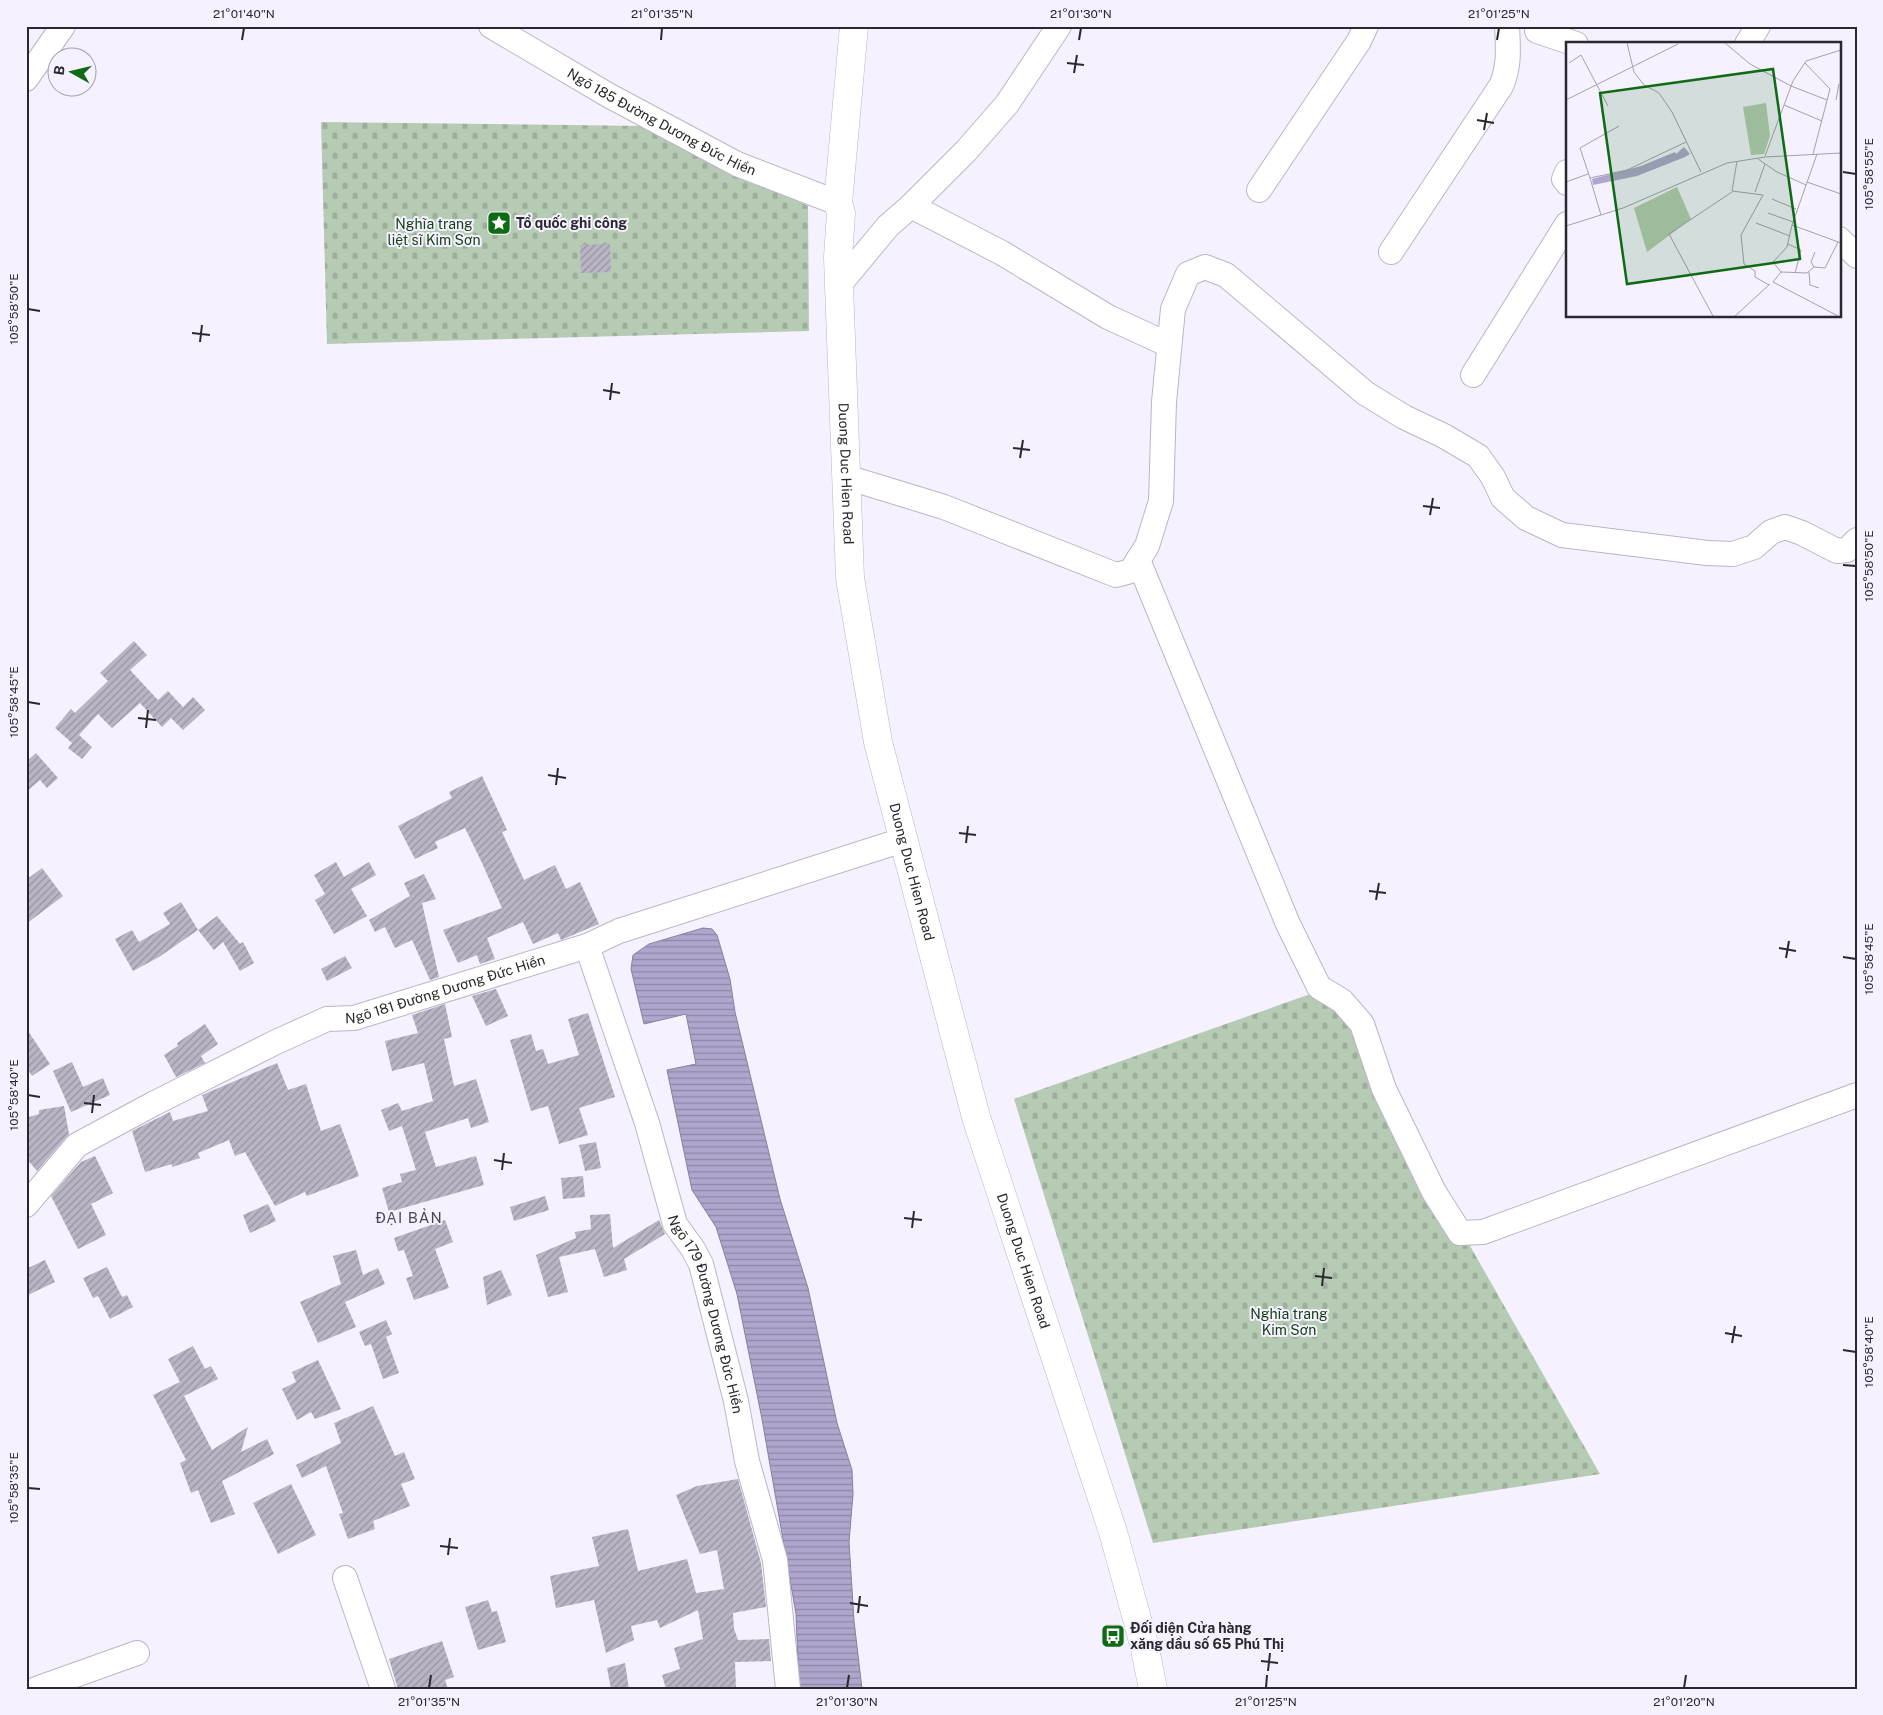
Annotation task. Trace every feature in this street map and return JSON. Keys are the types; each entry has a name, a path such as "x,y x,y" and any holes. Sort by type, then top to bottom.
{"highway":[{"name":"Duong Duc Hien Road","path":"854,26 838,203 841,213 838,258 850,578 878,742 976,1117 1113,1532 1144,1644 1153,1689"}],"street":[{"path":"26,79 63,26"},
{"name":"Ngõ 185 Đường Dương Đức Hiền","path":"491,26 608,95 737,164 838,203"},
{"path":"839,285 888,226 911,206 966,151 1007,104 1059,26"},
{"path":"1259,190 1359,41 1366,26"},
{"path":"1391,252 1501,86 1507,73 1507,26"},
{"path":"1747,42 1758,26"},
{"path":"1534,28 1571,42"},
{"path":"911,206 1002,254 1108,317 1169,345"},
{"path":"1473,375 1566,226"},
{"path":"1840,240 1857,256"},
{"path":"846,477 944,507 1116,575 1131,571 1147,546 1161,501 1164,402 1173,308 1188,274 1205,267 1226,275 1365,393 1404,417 1444,436 1478,456 1493,477 1503,498 1526,518 1562,534 1733,554 1754,547 1771,532 1785,527 1802,533 1837,551 1847,550 1857,540"},
{"path":"1138,560 1292,932 1318,987 1342,1001 1362,1024 1384,1088 1434,1192 1460,1233 1483,1232 1857,1095"},
{"name":"Ngõ 181 Đường Dương Đức Hiền","path":"26,1206 77,1145 153,1104 327,1019 354,1018 587,946 619,931 903,840"},
{"name":"Ngõ 179 Đường Dương Đức Hiền","path":"587,946 648,1123 675,1224 701,1264 736,1401 747,1460 775,1560 788,1689"},
{"path":"345,1578 383,1689"},
{"path":"36,1689 137,1653"}],"green space":[{"name":"Nghĩa trang liệt sĩ Kim Sơn","path":"321,122 646,126 808,206 809,331 327,344"},
{"name":"Nghĩa trang Kim Sơn","path":"1319,991 1342,1001 1384,1095 1600,1474 1153,1543 1014,1099"}],"shaded area":[{"path":"703,928 712,929 717,935 730,979 735,1012 780,1199 808,1288 837,1423 852,1470 853,1494 849,1542 854,1621 862,1689 799,1689 796,1614 762,1419 737,1294 716,1227 692,1190 667,1070 696,1064 686,1014 644,1024 631,969 633,955 649,944"}],"building":[{"path":"610,244 611,272 581,273 580,245"},
{"path":"134,641 147,655 130,670 158,700 168,691 183,707 193,697 205,710 183,730 171,718 162,727 140,703 112,728 98,714 79,735 92,747 82,759 68,748 72,743 55,728 71,709 75,713 108,681 100,673"},
{"path":"36,753 58,778 47,788 40,780 26,792 26,762"},
{"path":"482,776 507,830 502,832 524,880 555,865 566,889 580,882 599,924 561,940 558,933 533,944 523,922 487,938 495,959 480,964 477,955 458,963 443,930 502,908 465,828 435,842 438,848 415,859 398,826 452,798 449,792"},
{"path":"336,862 344,877 369,862 376,875 351,889 367,916 334,934 315,900 325,894 314,875"},
{"path":"42,868 63,896 26,924 26,880"},
{"path":"424,874 436,899 422,903 439,977 430,980 412,940 395,948 385,927 375,932 369,920 410,896 404,883"},
{"path":"181,902 198,930 159,957 133,971 115,939 132,930 139,942 170,924 163,913"},
{"path":"217,916 240,944 243,942 254,963 240,971 223,942 214,950 198,930"},
{"path":"345,956 352,968 327,981 321,969"},
{"path":"496,989 508,1016 486,1026 472,996"},
{"path":"445,1004 452,1037 444,1039 454,1086 476,1079 489,1122 471,1128 468,1118 425,1132 436,1167 476,1156 484,1185 389,1212 382,1188 402,1182 400,1174 416,1170 402,1126 389,1131 381,1110 398,1103 402,1111 433,1101 424,1063 392,1071 385,1041 418,1033 412,1015"},
{"path":"588,1013 615,1097 579,1108 588,1135 559,1144 548,1106 531,1111 510,1040 531,1034 536,1051 543,1049 548,1064 579,1055 568,1019"},
{"path":"205,1024 218,1044 201,1056 205,1063 176,1077 164,1055 178,1046 177,1043"},
{"path":"26,1028 50,1064 32,1076 26,1067"},
{"path":"72,1062 83,1087 103,1078 110,1095 71,1112 53,1071"},
{"path":"277,1063 288,1090 306,1084 321,1131 340,1124 359,1176 307,1196 305,1192 275,1206 245,1152 235,1156 229,1140 198,1153 200,1158 172,1167 172,1164 145,1172 132,1131 170,1112 173,1121 208,1111 202,1095"},
{"path":"64,1106 69,1134 37,1171 26,1158 26,1118 39,1114 39,1110"},
{"path":"596,1142 601,1168 585,1171 579,1145"},
{"path":"95,1156 113,1193 91,1204 106,1235 78,1249 51,1196 81,1162"},
{"path":"583,1176 585,1197 563,1199 561,1178"},
{"path":"545,1196 549,1210 514,1221 510,1207"},
{"path":"268,1204 276,1221 250,1233 243,1215"},
{"path":"610,1214 613,1248 659,1220 665,1234 624,1259 627,1270 604,1277 595,1249 559,1257 568,1292 548,1297 536,1255 576,1238 575,1232 591,1229 590,1215"},
{"path":"445,1220 453,1242 435,1249 449,1288 414,1300 406,1278 413,1276 404,1250 398,1251 394,1238"},
{"path":"356,1250 363,1275 378,1268 385,1284 345,1302 356,1327 318,1343 300,1302 341,1284 333,1256"},
{"path":"45,1260 55,1282 26,1296 26,1269"},
{"path":"107,1267 122,1297 127,1295 133,1307 110,1319 98,1296 93,1298 83,1278"},
{"path":"501,1270 512,1295 487,1305 483,1277"},
{"path":"386,1320 392,1334 386,1337 399,1373 383,1379 371,1344 365,1346 359,1332"},
{"path":"193,1346 205,1369 211,1366 218,1379 184,1396 212,1450 248,1427 241,1452 267,1439 274,1454 222,1481 235,1514 211,1523 198,1490 191,1493 180,1463 186,1460 153,1395 180,1382 168,1359"},
{"path":"318,1360 341,1409 315,1419 311,1412 297,1420 282,1389 296,1382 292,1372"},
{"path":"373,1406 395,1456 404,1452 415,1479 401,1484 410,1506 373,1521 375,1529 348,1539 339,1514 343,1513 326,1466 302,1478 296,1465 341,1443 334,1423"},
{"path":"738,1479 761,1563 766,1607 733,1613 734,1629 738,1640 769,1639 771,1661 735,1662 736,1689 666,1689 662,1675 680,1669 674,1648 703,1639 698,1610 660,1628 657,1620 631,1626 634,1640 606,1653 594,1600 556,1608 550,1576 599,1566 592,1537 628,1529 638,1571 687,1559 696,1593 724,1589 717,1550 700,1554 676,1495 697,1486"},
{"path":"291,1484 316,1535 278,1554 253,1503"},
{"path":"488,1600 492,1612 497,1611 506,1642 478,1650 465,1607"},
{"path":"442,1641 454,1677 445,1680 448,1689 398,1689 389,1659"},
{"path":"625,1663 629,1689 611,1689 607,1668"}],"place":[{"name":"Tổ quốc ghi công","path":"499,223"},
{"name":"Đối diện Cửa hàng xăng dầu số 65 Phú Thị","path":"1113,1636"}],"district":[{"name":"ĐẠI BẢN","path":"409,1218"}]}
